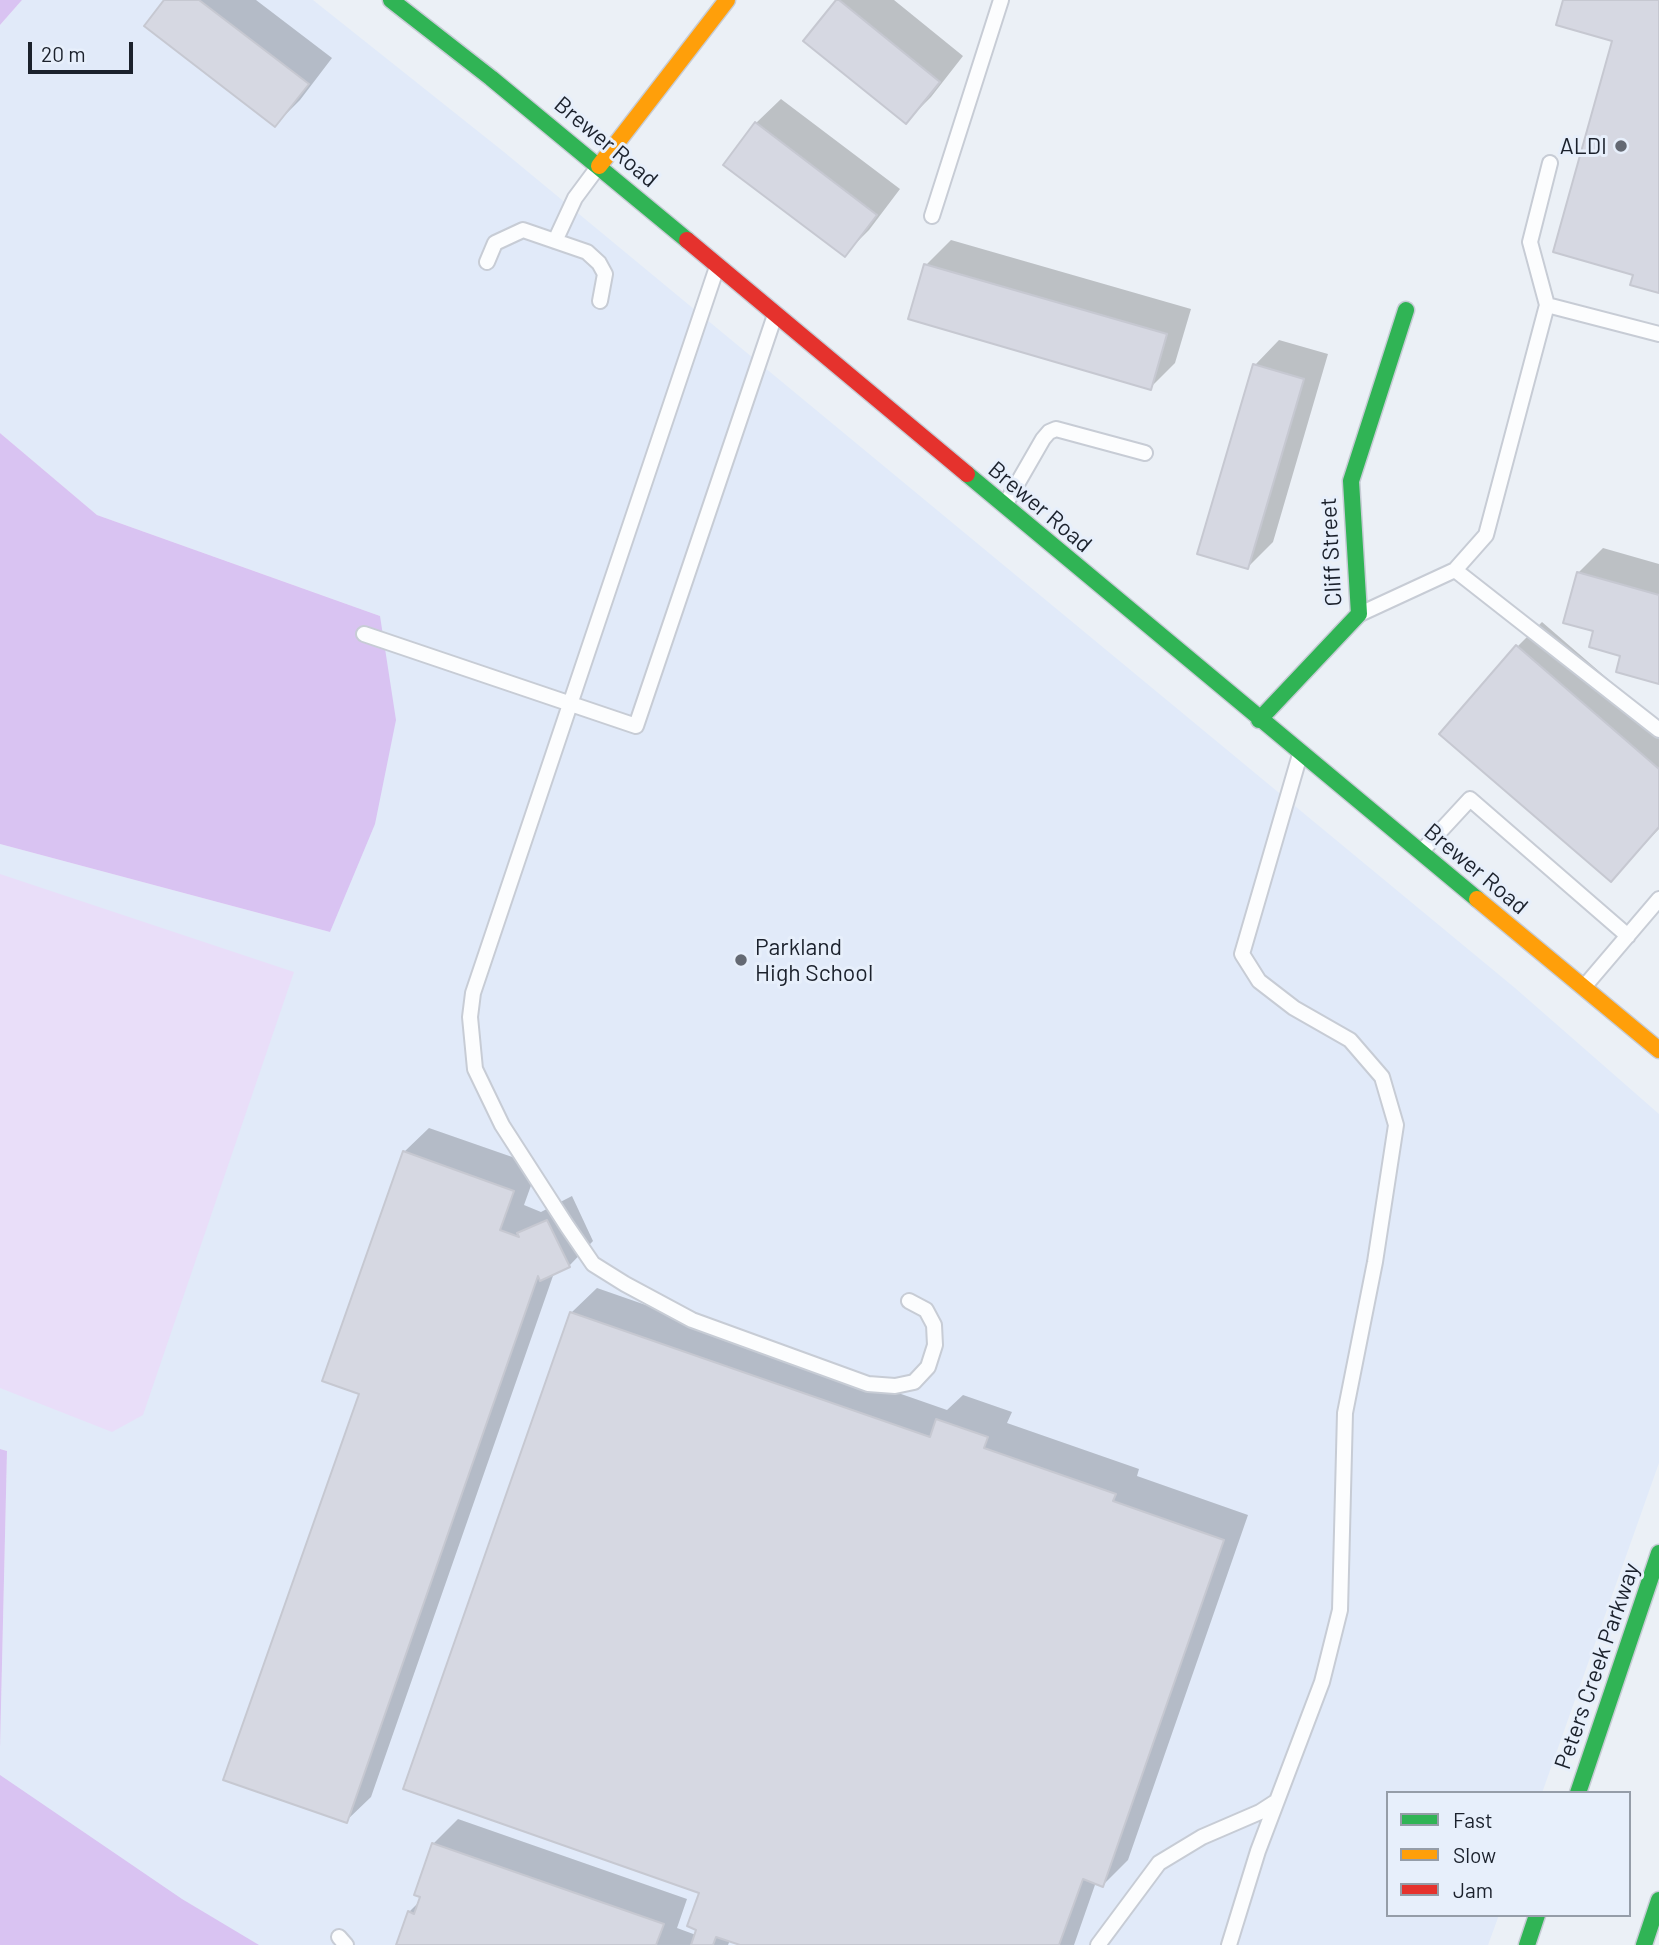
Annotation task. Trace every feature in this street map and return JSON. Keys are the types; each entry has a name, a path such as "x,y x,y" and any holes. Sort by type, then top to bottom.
{"street":[{"name":"Brewer Road","path":"391,0 491,78 718,265 1259,720 1659,1050"},
{"path":"598,166 727,0"},
{"name":"Cliff Street","path":"1259,720 1359,614 1351,481 1406,310"},
{"name":"Peters Creek Parkway","path":"1579,1791 1659,1553"},
{"path":"1644,1945 1659,1900"},
{"path":"1527,1945 1536,1917"}],"lane":[{"path":"932,216 1001,0"},
{"path":"1359,614 1455,570 1486,535 1547,305 1530,242 1550,163"},
{"path":"555,241 575,198 598,166"},
{"path":"487,262 495,243 523,230 587,252 599,263 605,274 600,301"},
{"path":"718,265 473,993 470,1017 475,1069 502,1125 593,1264 692,1320 869,1384 895,1386 914,1382 928,1367 935,1345 934,1325 926,1310 909,1301"},
{"path":"1547,305 1659,334"},
{"path":"364,634 636,726 775,314"},
{"path":"1005,507 1043,439 1056,429 1145,453"},
{"path":"1455,570 1659,730"},
{"path":"1228,1945 1258,1851 1322,1682 1340,1611 1345,1413 1376,1262 1396,1125 1382,1077 1350,1040 1294,1008 1259,981 1242,954 1301,753"},
{"path":"1420,853 1470,799 1629,936"},
{"path":"1583,988 1659,899"},
{"path":"1098,1945 1159,1863 1202,1837 1260,1812 1277,1801"}],"shaded area":[{"path":"0,0 22,0 0,25"},
{"name":"Parkland High School","path":"22,0 313,0 504,152 1515,988 1659,1114 1659,1463 1543,1791 1386,1791 1386,1917 1498,1917 1488,1945 0,1945 0,1749 7,1451 0,1449 0,844 330,932 380,616 97,515 0,433 0,25"},
{"path":"0,433 97,515 380,616 396,720 375,824 330,932 0,844"},
{"path":"0,874 294,972 143,1415 112,1432 0,1388"},
{"path":"0,1449 7,1451 0,1749"},
{"path":"0,1775 182,1899 259,1945 0,1945"}],"building":[{"path":"164,0 199,0 309,84 275,127 144,26"},
{"path":"836,0 940,82 906,124 803,41"},
{"name":"ALDI","path":"1563,0 1659,0 1659,293 1630,285 1633,275 1553,252 1612,41 1556,25"},
{"path":"755,122 877,215 845,257 723,165"},
{"path":"924,264 1167,334 1151,390 908,319"},
{"path":"1253,364 1304,379 1248,569 1197,554"},
{"path":"1577,572 1659,595 1659,684 1616,672 1620,656 1589,647 1593,631 1563,623"},
{"path":"1516,645 1659,769 1659,827 1611,882 1439,734"},
{"path":"403,1151 514,1191 500,1230 519,1237 517,1233 547,1220 570,1267 540,1281 538,1276 347,1823 223,1780 359,1394 322,1381"},
{"path":"570,1312 930,1437 936,1419 988,1437 984,1448 1116,1494 1113,1501 1224,1540 1103,1887 1083,1879 1059,1945 740,1945 716,1937 713,1945 691,1945 696,1930 687,1926 699,1893 403,1789"},
{"path":"432,1843 664,1924 656,1945 396,1945 408,1911 414,1914 420,1897 414,1895"}],"traffic: fast":[{"path":"391,0 491,78 687,240"},
{"path":"1259,720 1359,614 1351,481 1406,310"},
{"path":"967,474 1477,899"},
{"path":"1579,1791 1659,1553"},
{"path":"1644,1945 1659,1900"},
{"path":"1527,1945 1536,1917"}],"traffic: slow":[{"path":"599,166 727,0"},
{"path":"1477,899 1659,1050"}],"traffic: jam":[{"path":"687,240 967,474"}],"place":[{"name":"ALDI","path":"1621,146"},
{"name":"Parkland High School","path":"741,960"}]}
